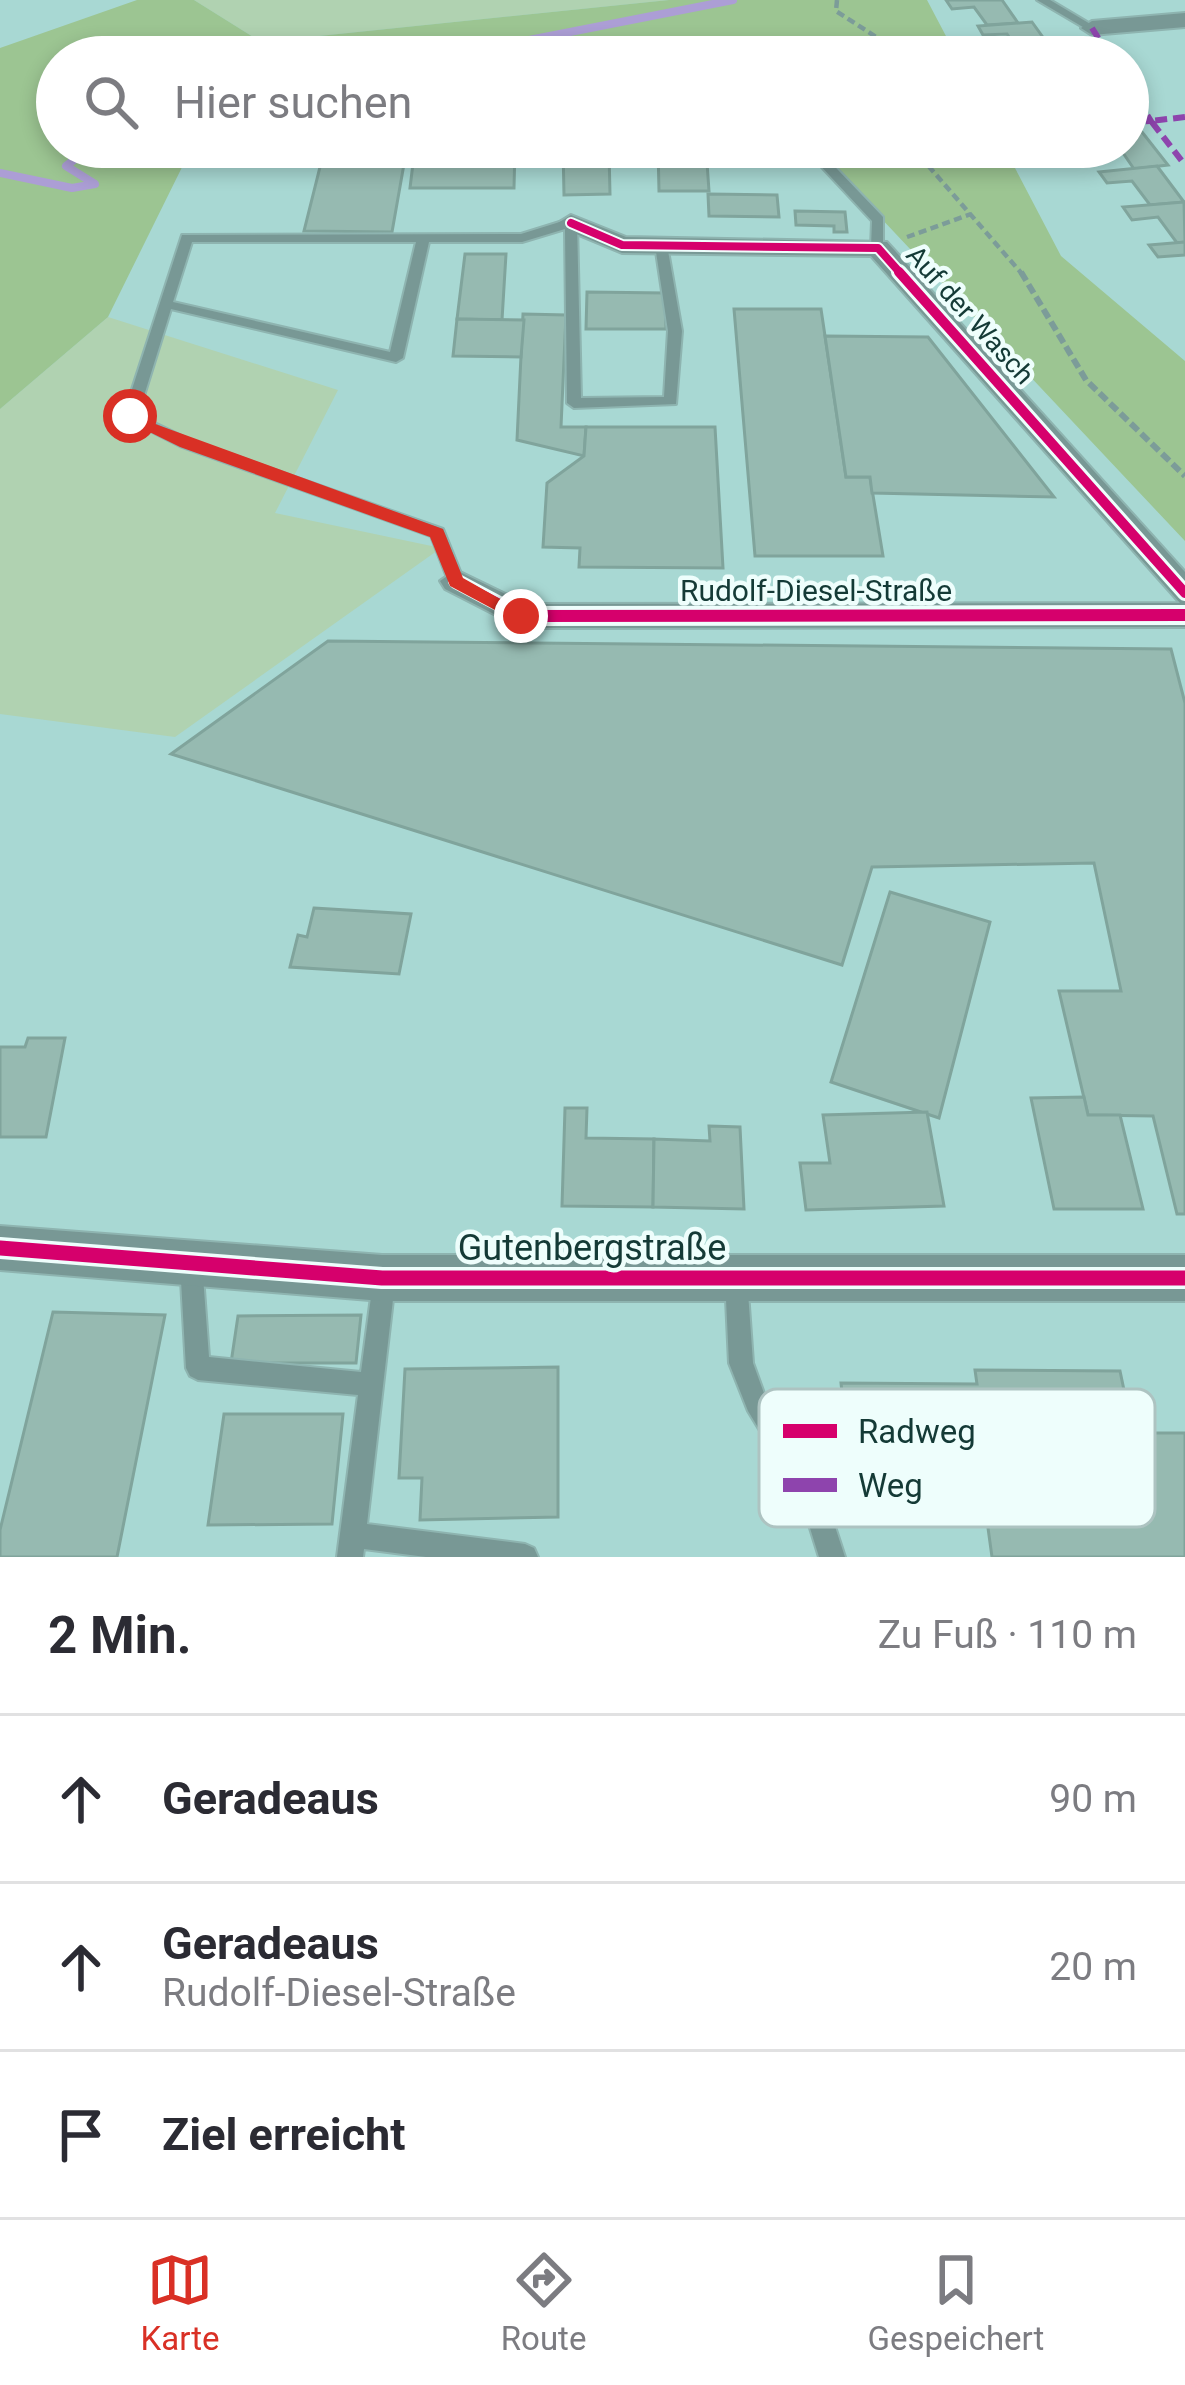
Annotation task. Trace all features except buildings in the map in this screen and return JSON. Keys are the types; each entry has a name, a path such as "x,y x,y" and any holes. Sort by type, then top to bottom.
{"street":[{"path":"1092,28 1185,20"},
{"name":"Auf der Wasch","path":"571,223 622,245 878,248 1185,593"},
{"name":"Rudolf-Diesel-Straße","path":"456,581 521,616 1185,615"},
{"name":"Gutenbergstraße","path":"0,1248 385,1277 1185,1279"}],"lane":[{"path":"1042,0 1092,28"},
{"path":"829,168 878,220 878,248"},
{"path":"456,581 437,533 185,443 130,416 187,238 522,238 571,223 574,403 671,401 675,331 661,245"},
{"path":"164,304 396,358 423,241"},
{"path":"191,1263 198,1368 368,1384"},
{"path":"385,1277 351,1546 525,1557"},
{"path":"736,1278 741,1364 759,1407"},
{"path":"823,1527 832,1557"}],"path":[{"path":"837,0 836,10 875,36"},
{"path":"931,168 1028,280 1086,380 1185,476"},
{"path":"878,248 970,214"}],"green space":[{"path":"137,0 194,0 251,36 36,36 36,168 182,168 108,317 0,409 0,48"},
{"path":"194,0 669,0 319,36 251,36"},
{"path":"669,0 927,0 946,36 319,36"},
{"path":"834,168 1015,168 1061,256 1185,361 1185,541"},
{"path":"108,317 338,390 275,513 441,548 175,737 0,714 0,409"}],"waterway":[{"path":"550,36 733,0"},
{"path":"0,173 72,188 95,184 69,168"}],"marked path":[{"path":"1092,28 1097,36"},
{"path":"1185,117 1151,121 1185,165"},
{"path":"1149,118 1149,121"}],"cycle path":[{"path":"571,223 622,245 878,248 1185,593"},
{"path":"456,581 521,616 1185,615"},
{"path":"0,1248 382,1278 1185,1278"}],"route":[{"path":"130,416 185,443 437,533 456,581 521,616"}]}
